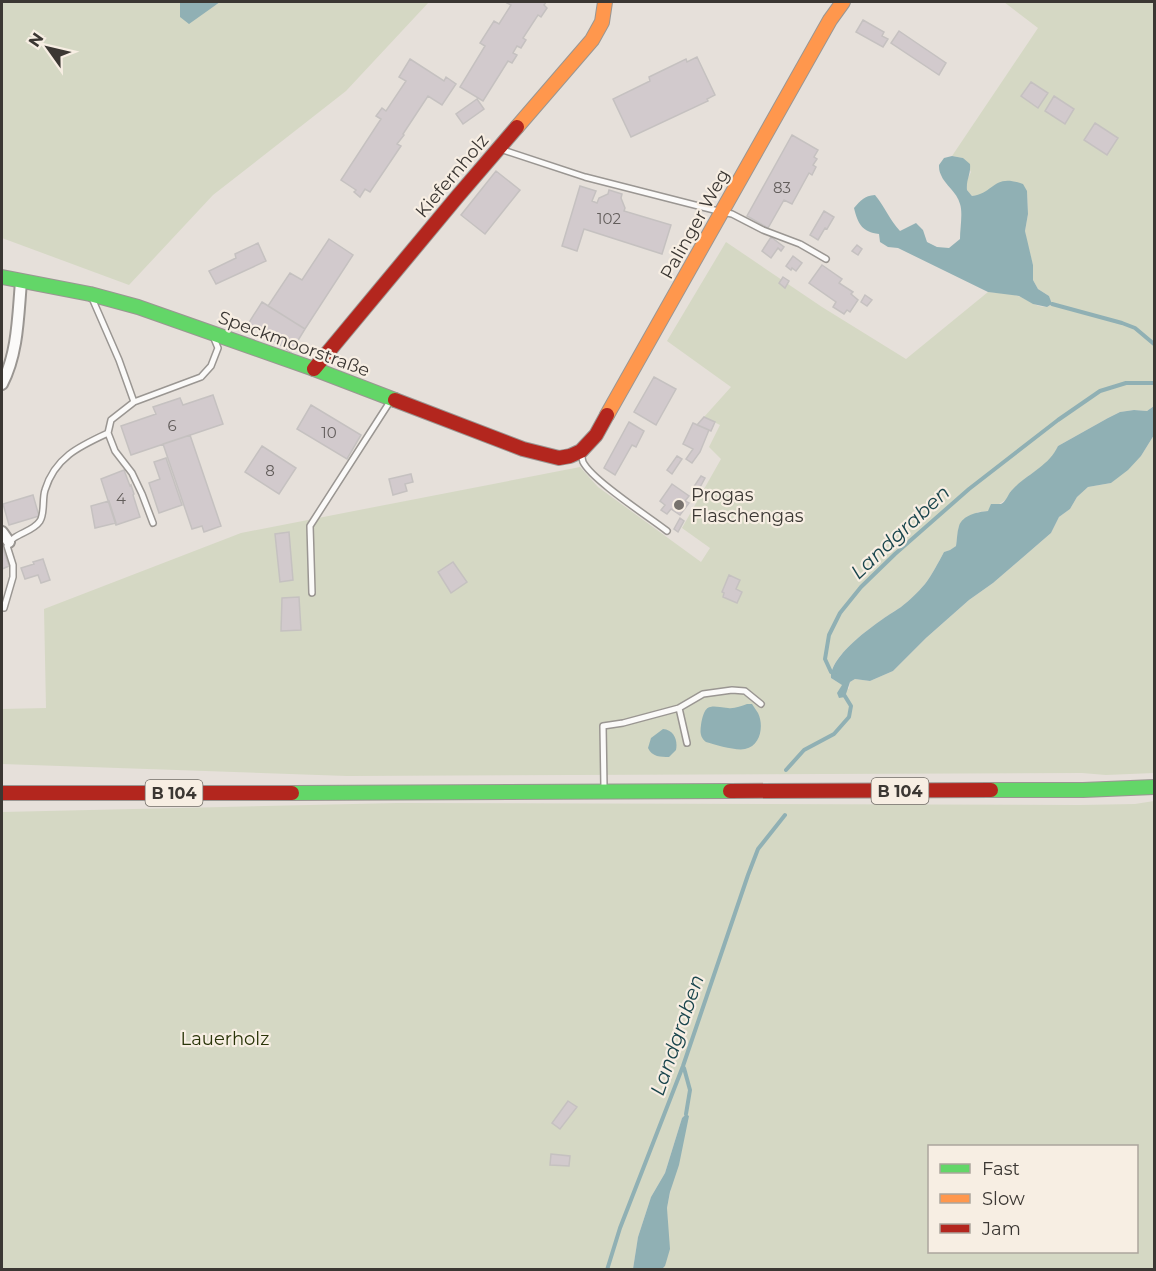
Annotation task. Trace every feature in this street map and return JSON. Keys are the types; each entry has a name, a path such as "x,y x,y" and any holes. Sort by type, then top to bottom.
{"street":[{"name":"Kiefernholz","path":"314,369 592,40 600,27 604,2"},
{"name":"Palinger Weg","path":"575,454 596,435 830,20 843,2"},
{"name":"Speckmoorstraße","path":"2,277 90,294 138,307 314,369 523,449 559,458 575,454"},
{"path":"2,384 9,371 13,354 21,282"},
{"path":"2,532 9,542"},
{"name":"B 104","path":"2,793 1083,790 1155,787"}],"lane":[{"path":"499,148 585,177 732,214 762,230 800,244 826,259"},
{"path":"90,294 119,360 134,402"},
{"path":"153,523 132,473 115,451 108,433 111,420 134,402 201,376 212,366 218,348 211,333"},
{"path":"312,593 309,526 391,399"},
{"path":"4,609 13,577 9,542 36,526 42,519 45,491 58,464 71,452 108,433"},
{"path":"575,454 603,483 667,531"},
{"path":"604,792 603,726 679,708 704,694 732,690 745,691 761,704"},
{"path":"679,708 687,742"}],"green space":[{"path":"2,2 180,2 180,5 216,5 220,2 429,2 346,91 213,195 129,285 2,238"},
{"path":"1004,2 1154,2 1154,406 1147,411 1120,412 1058,446 1055,454 1010,492 1007,499 988,511 978,512 959,526 956,546 944,552 925,584 904,605 870,628 847,648 838,658 831,678 849,689 850,682 855,679 870,681 893,671 969,600 993,583 1051,533 1059,517 1070,509 1077,497 1088,487 1111,483 1141,456 1154,435 1154,773 1106,775 1082,773 347,776 2,764 2,709 46,708 44,609 241,533 580,467 598,487 701,562 710,548 682,528 721,459 709,447 720,425 704,417 731,387 667,341 726,242 822,307 906,359 988,292 1014,295 1043,307 1052,305 1049,296 1038,289 1033,280 1033,265 1025,231 1028,214 1027,191 972,196 967,190 966,182 971,172 963,158 952,156 1038,28","holes":["729,575 739,580 736,589 742,592 737,603 723,596 722,591"]},
{"name":"Lauerholz","path":"1154,801 1154,1269 662,1269 665,1266 668,1235 667,1208 686,1114 682,1118 665,1173 651,1197 638,1237 633,1269 2,1269 2,812 397,803 1135,804"}],"water":[{"path":"180,2 220,2 189,24 180,17"},
{"path":"952,156 963,158 970,164 967,190 972,196 1000,182 1013,181 1023,184 1027,191 1028,214 1025,231 1033,265 1033,280 1038,289 1049,296 1052,304 1047,307 1033,304 1019,296 988,292 898,248 888,247 880,242 879,234 868,231 859,223 854,208 863,199 875,195 900,231 916,223 923,230 927,242 937,247 949,248 960,239 961,208 956,196 943,179 939,165 944,158"},
{"path":"1154,406 1154,435 1141,456 1128,470 1111,483 1088,487 1077,497 1070,509 1059,517 1051,533 993,583 969,600 893,671 870,681 855,679 850,682 845,697 839,698 837,693 842,685 831,678 833,668 839,658 858,638 904,605 922,587 944,552 956,546 959,526 964,519 975,513 988,511 991,504 1003,503 1011,491 1049,459 1058,446 1120,412 1147,411"},
{"path":"752,704 761,723 760,734 755,744 745,749 737,749 715,745 704,740 701,728 706,709 733,708"},
{"path":"663,729 670,731 676,739 676,750 669,757 654,755 648,748 651,738"},
{"path":"686,1114 689,1116 667,1208 670,1249 665,1266 662,1269 633,1269 638,1237 651,1197 665,1173 682,1118"}],"building":[{"path":"508,2 546,2 544,5 547,8 541,17 538,15 523,38 526,40 521,48 517,46 513,53 517,55 512,63 508,61 483,101 460,87 485,46 480,43 494,21 499,24 511,5"},
{"path":"863,20 884,32 882,36 888,39 883,47 856,32"},
{"path":"899,31 946,63 939,75 891,43"},
{"path":"697,57 715,95 707,99 708,101 631,137 613,99 650,81 649,77 686,59 687,62"},
{"path":"410,59 444,81 446,77 456,84 442,105 428,96 397,144 401,146 370,192 365,189 360,197 354,192 356,190 341,180 381,119 376,116 382,108 386,111 406,81 399,77"},
{"path":"1031,82 1048,93 1038,108 1021,96"},
{"path":"1054,96 1074,109 1065,124 1045,111"},
{"path":"477,99 484,109 463,124 456,114"},
{"path":"1095,123 1118,138 1107,155 1084,140"},
{"path":"792,135 818,150 814,157 817,159 813,165 816,167 812,175 809,173 792,204 784,200 768,228 747,216"},
{"path":"496,171 520,190 485,234 461,215"},
{"path":"580,186 596,191 592,201 597,203 599,198 608,194 609,190 622,194 624,211 671,225 662,254 584,229 577,251 562,246"},
{"path":"824,211 834,217 818,240 810,235"},
{"path":"771,237 784,247 781,251 778,248 771,258 762,251"},
{"path":"329,239 353,255 305,329 268,306 290,273 302,280"},
{"path":"258,243 266,261 216,284 209,271 236,258 235,254"},
{"path":"857,245 862,249 858,255 852,251"},
{"path":"793,256 802,263 796,271 786,266"},
{"path":"822,265 842,279 839,283 853,292 851,294 858,300 850,312 847,310 844,314 833,307 836,302 809,283"},
{"path":"783,277 789,281 785,288 779,283"},
{"path":"865,295 872,300 867,306 861,302"},
{"path":"262,302 305,329 291,352 248,324"},
{"path":"654,377 676,389 656,425 634,412"},
{"path":"213,395 223,424 131,455 121,426 156,414 153,407 180,398 183,405"},
{"path":"311,405 361,435 347,459 297,429"},
{"path":"704,417 715,422 711,431 697,425"},
{"path":"629,422 644,431 636,447 632,445 615,475 604,468"},
{"path":"693,423 709,430 700,452 692,463 686,459 693,449 683,444"},
{"path":"190,435 221,526 204,532 202,526 192,529 163,444"},
{"path":"262,446 296,468 279,494 245,472"},
{"path":"677,456 682,459 672,474 667,470"},
{"path":"166,458 182,505 159,513 149,483 160,479 154,462"},
{"path":"124,470 140,517 116,525 101,479"},
{"path":"411,474 413,482 405,484 407,491 393,495 389,479"},
{"path":"701,476 705,478 698,491 693,488"},
{"path":"672,484 689,496 685,501 689,503 680,515 671,509 667,514 661,510 665,505 660,501"},
{"path":"33,495 39,516 9,525 3,504"},
{"path":"109,501 116,523 95,528 91,506"},
{"path":"680,518 684,521 678,532 674,529"},
{"path":"289,532 293,580 280,582 275,534"},
{"path":"2,546 9,566 2,569"},
{"path":"43,559 50,580 41,583 38,575 25,579 21,568"},
{"path":"453,562 467,582 451,593 438,572"},
{"path":"729,575 740,580 736,589 742,592 737,603 723,597 722,592"},
{"path":"299,597 301,630 281,631 282,598"},
{"path":"568,1101 577,1107 560,1129 552,1123"},
{"path":"551,1154 570,1156 569,1166 550,1165"}],"waterway":[{"path":"1052,304 1135,328 1154,344"},
{"name":"Landgraben","path":"835,675 831,672 825,659 829,635 840,613 861,587 895,554 969,489 1058,420 1100,391 1126,383 1154,383"},
{"name":"Landgraben","path":"786,770 804,750 834,734 849,717 851,706 843,693"},
{"name":"Landgraben","path":"607,1270 620,1228 683,1066 758,849 785,815"},
{"path":"684,1068 690,1090 686,1114"}],"traffic: fast":[{"path":"2,277 90,294 138,307 395,400"},
{"path":"991,790 1154,787"},
{"path":"292,793 730,791"}],"traffic: slow":[{"path":"517,127 592,40 602,22 605,2"},
{"path":"607,415 830,20 843,2"}],"traffic: jam":[{"path":"314,369 517,127"},
{"path":"395,400 523,449 559,458 581,451 596,435 607,415"},
{"path":"730,791 991,790"},
{"path":"2,793 292,793"}],"place":[{"name":"Progas Flaschengas","path":"679,505"}]}
